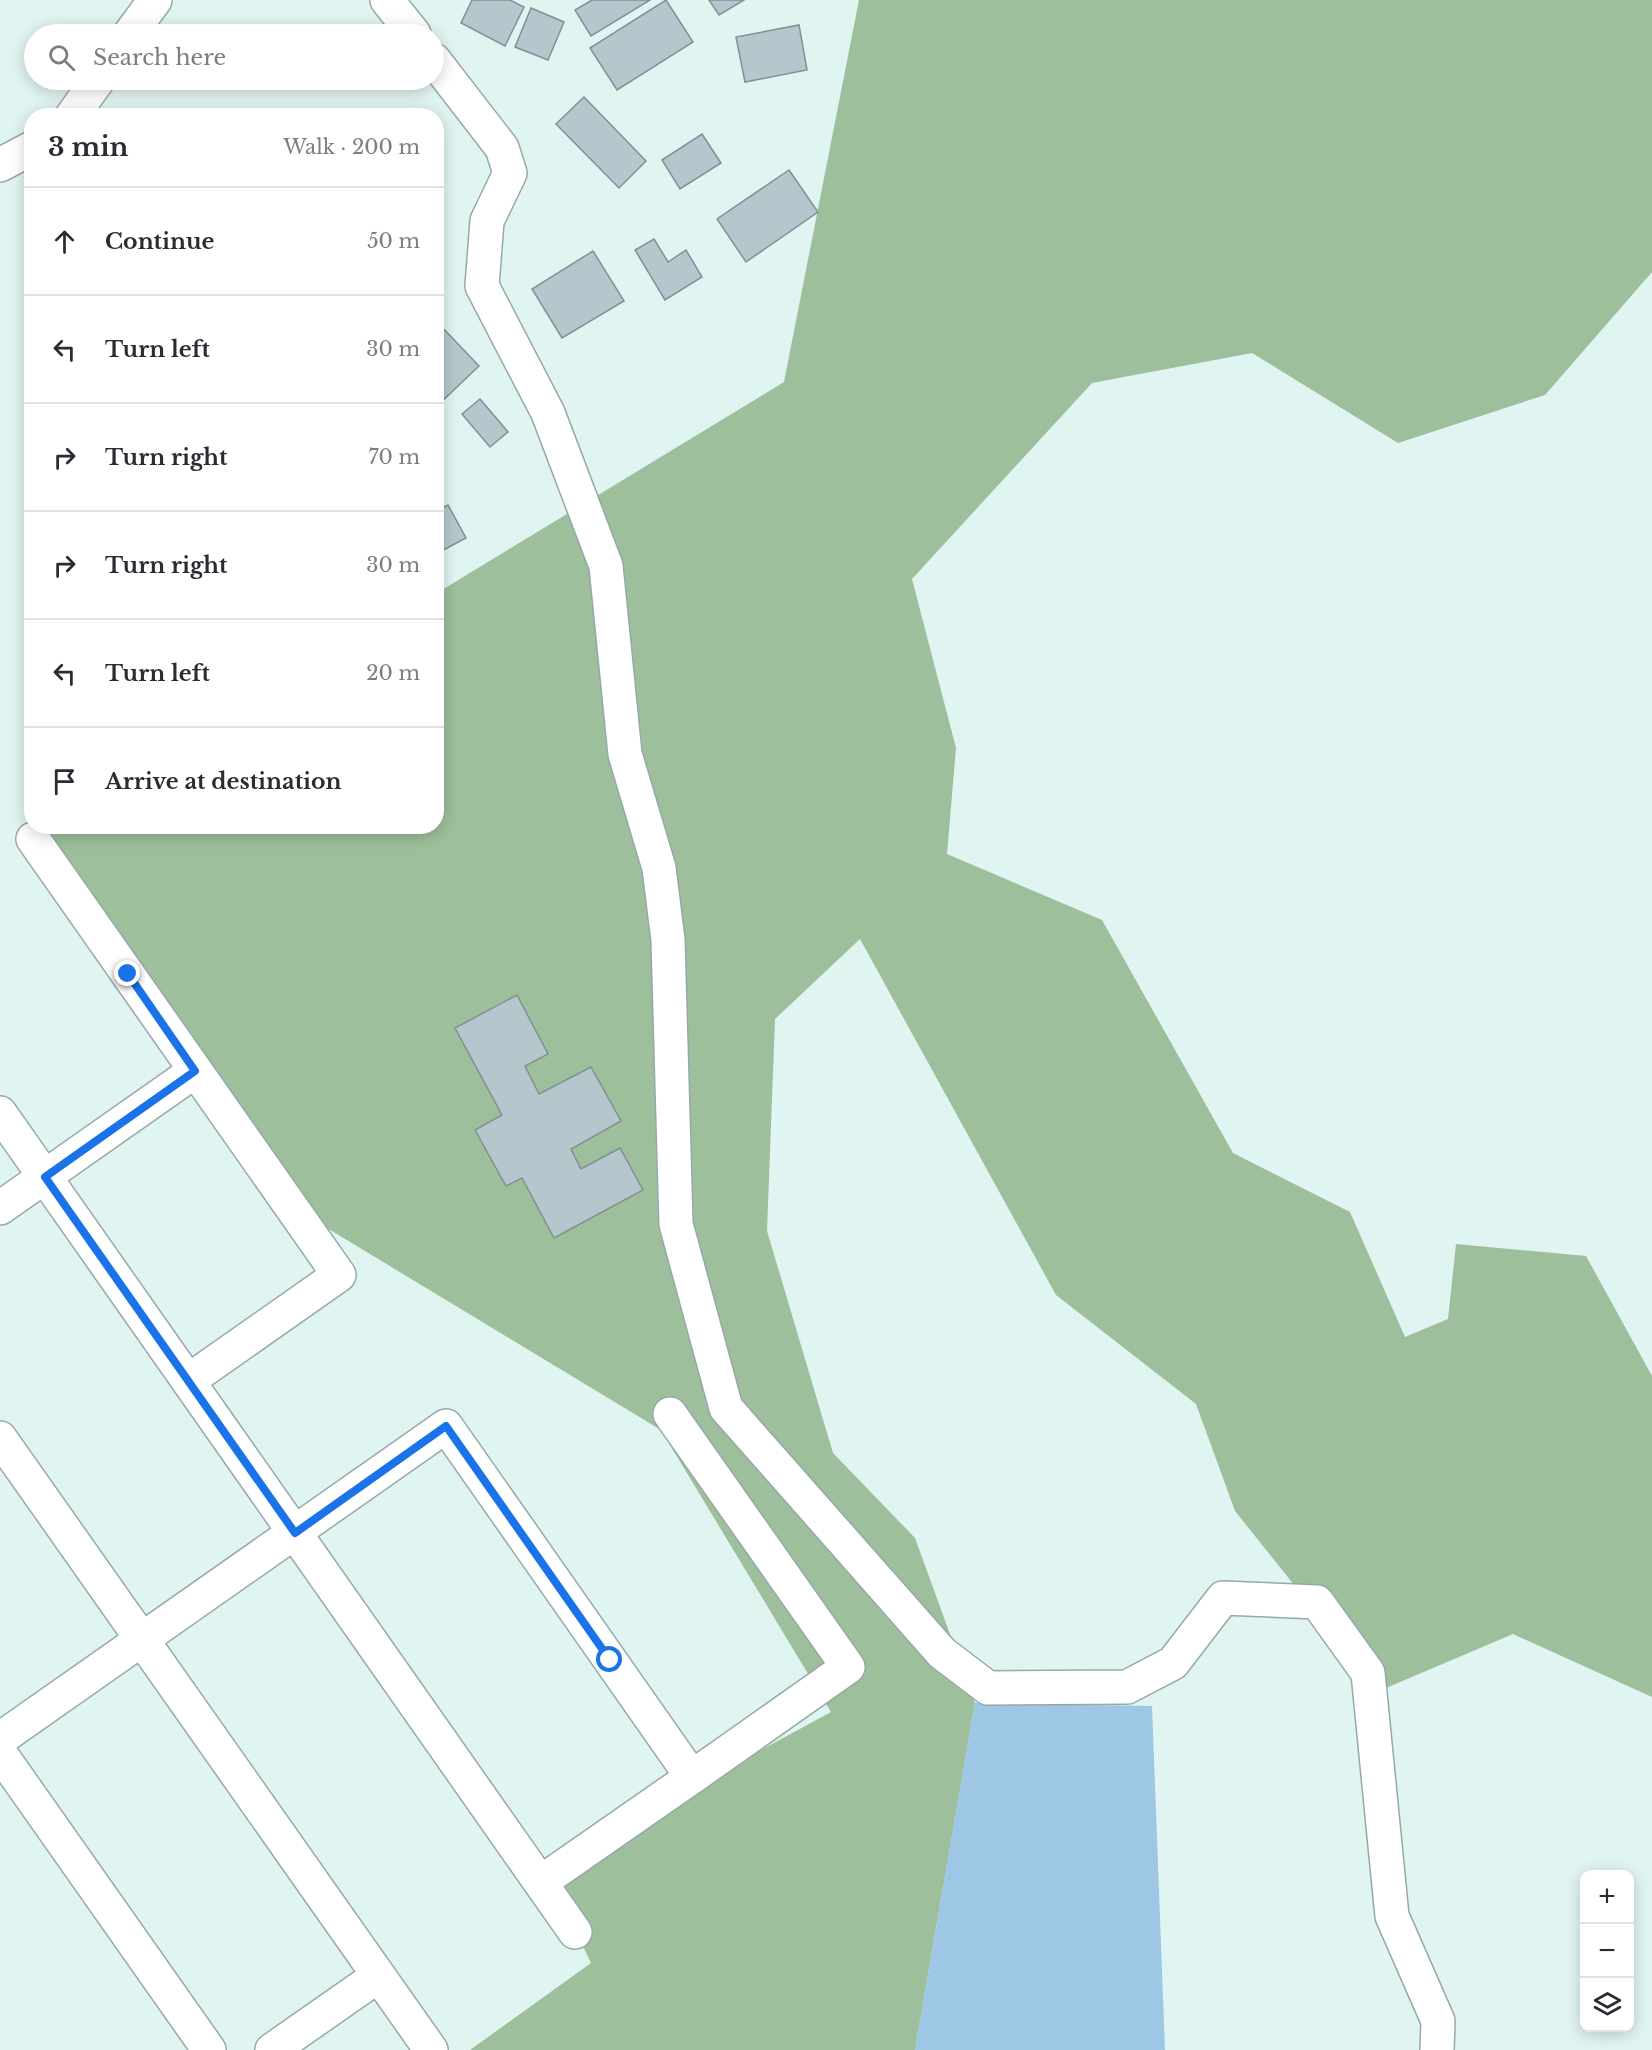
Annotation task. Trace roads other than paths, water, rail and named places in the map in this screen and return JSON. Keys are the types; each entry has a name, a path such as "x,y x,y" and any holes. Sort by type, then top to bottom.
{"street":[{"path":"137,24 155,0"},
{"path":"387,0 406,24"},
{"path":"444,73 502,148 510,173 487,221 482,286 548,413 606,566 625,754 658,868 668,940 676,1224 726,1408 942,1653 987,1688 1127,1687 1173,1663 1223,1598 1317,1602 1368,1673 1392,1916 1438,2021 1437,2050"},
{"path":"78,108 91,90"},
{"path":"0,165 24,152"},
{"path":"33,839 339,1275 188,1381"},
{"path":"0,1208 195,1071"},
{"path":"0,1113 575,1932"},
{"path":"541,1882 848,1667 670,1414"},
{"path":"0,1739 446,1426 692,1777"},
{"path":"0,1438 431,2050"},
{"path":"0,1753 209,2050"},
{"path":"272,2050 378,1976"}],"water":[{"path":"975,1703 1152,1706 1165,2050 915,2050"}]}
